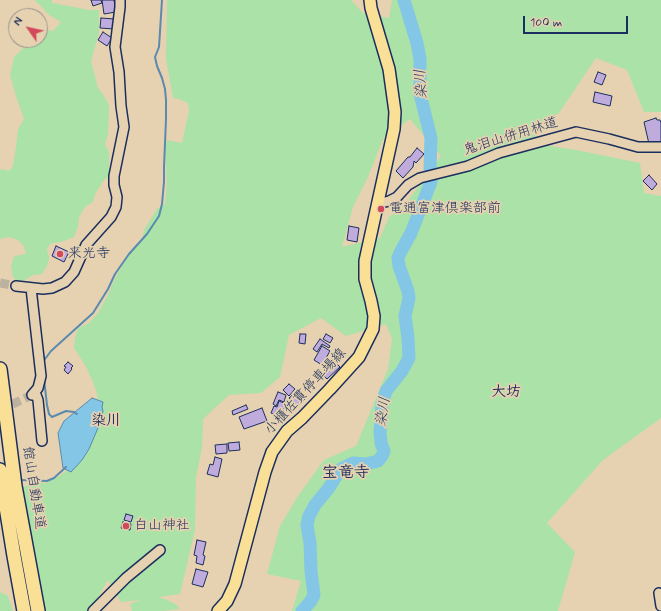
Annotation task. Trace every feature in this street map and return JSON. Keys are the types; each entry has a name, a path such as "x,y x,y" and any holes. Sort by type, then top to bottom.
{"highway":[{"name":"館山自動車道","path":"0,369 16,486 38,611"},
{"path":"0,470 12,548 24,611"}],"main road":[{"name":"小櫃佐貫停車場線","path":"218,611 227,601 235,584 265,472 272,452 287,431 302,418 359,357 373,329 374,316 365,279 365,261 394,129 394,112 389,69 370,0"}],"street":[{"path":"16,286 43,289 52,288 65,282 74,272 86,246 111,217 116,207 114,176 124,127 119,72 115,48 120,0"},
{"name":"鬼泪山併用林道","path":"377,204 390,202 408,185 420,178 468,166 499,153 576,132 638,147 661,146"},
{"path":"31,288 41,376 38,388 33,394 38,400 42,440"},
{"path":"94,611 126,578 160,550"},
{"path":"659,593 661,606"}],"green space":[{"path":"34,0 52,0 52,3 89,10 99,10 99,33 91,61 98,88 109,105 108,134 105,144 109,152 109,176 104,180 95,194 93,202 85,207 79,217 78,227 74,237 50,244 47,249 49,258 47,266 42,274 33,275 18,282 13,277 11,266 14,256 26,254 24,246 18,240 9,237 0,239 0,170 2,169 9,171 13,166 18,129 24,119 10,75 14,57 24,48 48,48 48,30 53,31 61,22 49,15 48,8 43,8"},
{"path":"167,0 351,0 363,13 389,18 392,0 661,0 661,112 644,112 627,70 596,58 559,113 530,132 550,146 640,163 644,193 661,196 661,418 603,460 547,523 575,552 558,611 292,611 301,581 267,574 280,526 298,496 324,460 356,446 388,369 392,339 386,324 346,336 321,318 289,335 280,377 261,393 229,395 203,419 202,447 196,477 195,530 180,594 158,597 177,605 179,609 164,611 132,611 130,604 140,600 121,602 108,580 90,611 45,611 23,487 35,483 46,483 61,475 73,465 98,405 97,394 93,382 85,365 74,348 75,338 78,328 88,324 98,313 122,266 132,251 142,241 144,230 157,209 165,204 167,184 165,148 167,140 182,143 189,111 188,103 173,98 166,59","holes":["410,119 441,156 404,206 389,217 380,238 342,247 353,207 367,179 384,137"]},
{"path":"0,592 8,596 13,611 0,611"}],"water":[{"path":"92,398 103,402 101,421 89,449 82,460 71,472 63,468 58,433 64,421"}],"building":[{"path":"91,0 101,0 102,3 93,6"},
{"path":"102,0 114,0 116,12 104,14"},
{"path":"101,18 115,19 114,29 100,28"},
{"path":"103,32 112,38 107,46 98,40"},
{"path":"598,72 606,75 602,85 594,82"},
{"path":"595,92 612,96 610,106 593,102"},
{"path":"656,118 657,120 660,120 661,123 661,143 649,144 644,122"},
{"path":"417,148 424,154 416,163 414,161 413,167 403,178 396,171"},
{"path":"649,175 657,184 652,190 643,181"},
{"path":"349,226 359,228 357,242 347,240"},
{"name":"来光寺","path":"56,246 69,252 64,262 52,256"},
{"path":"300,334 306,334 305,344 299,343"},
{"path":"326,334 333,338 330,343 323,339"},
{"path":"320,339 330,346 329,348 322,344 317,352 313,349"},
{"path":"322,346 330,351 322,365 314,360"},
{"path":"334,361 340,367 327,379 324,376 327,373 324,370"},
{"path":"68,362 73,366 68,374 64,370 66,367 64,366"},
{"path":"289,384 295,389 289,396 283,390"},
{"path":"297,391 305,399 298,406 289,398"},
{"path":"278,392 286,395 284,402 279,400 276,406 273,404"},
{"path":"279,401 286,404 281,417 271,413 274,406 277,407"},
{"path":"246,405 248,409 233,415 232,411"},
{"path":"262,408 267,421 244,429 239,417"},
{"path":"239,442 240,450 229,451 228,443"},
{"path":"227,444 227,453 216,454 215,445"},
{"path":"215,457 222,459 218,477 207,474 210,464 213,465"},
{"path":"126,514 133,516 131,522 124,520"},
{"name":"白山神社","path":"123,522 131,524 130,530 121,528"},
{"path":"197,540 206,542 203,555 205,556 203,565 196,563 197,556 194,555"},
{"path":"196,569 208,572 203,587 192,584"}],"waterway":[{"path":"42,363 51,351 93,313 108,289 115,274 129,254 147,234 159,216 162,204 164,182 166,100 165,89 155,57 159,47 162,0"},
{"name":"染川","path":"404,0 417,43 420,59 420,94 431,138 430,169"},
{"name":"染川","path":"302,611 314,595 307,525 309,516 315,505 341,469 353,463 366,464 378,461 384,451 381,443 380,432 382,404 386,391 402,371 409,358 405,316 409,298 398,258 411,233 431,182"},
{"path":"44,379 49,414 52,417 66,411 77,414"},
{"path":"20,480 47,481 54,478 66,467"}],"tunnel":[{"path":"0,283 16,286"},
{"path":"0,410 32,395"}],"place":[{"name":"電通富津倶楽部前","path":"381,209"},
{"name":"来光寺","path":"60,254"},
{"name":"白山神社","path":"126,526"}],"district":[{"name":"大坊","path":"506,393"},
{"name":"染川","path":"106,422"},
{"name":"宝竜寺","path":"346,474"}]}
